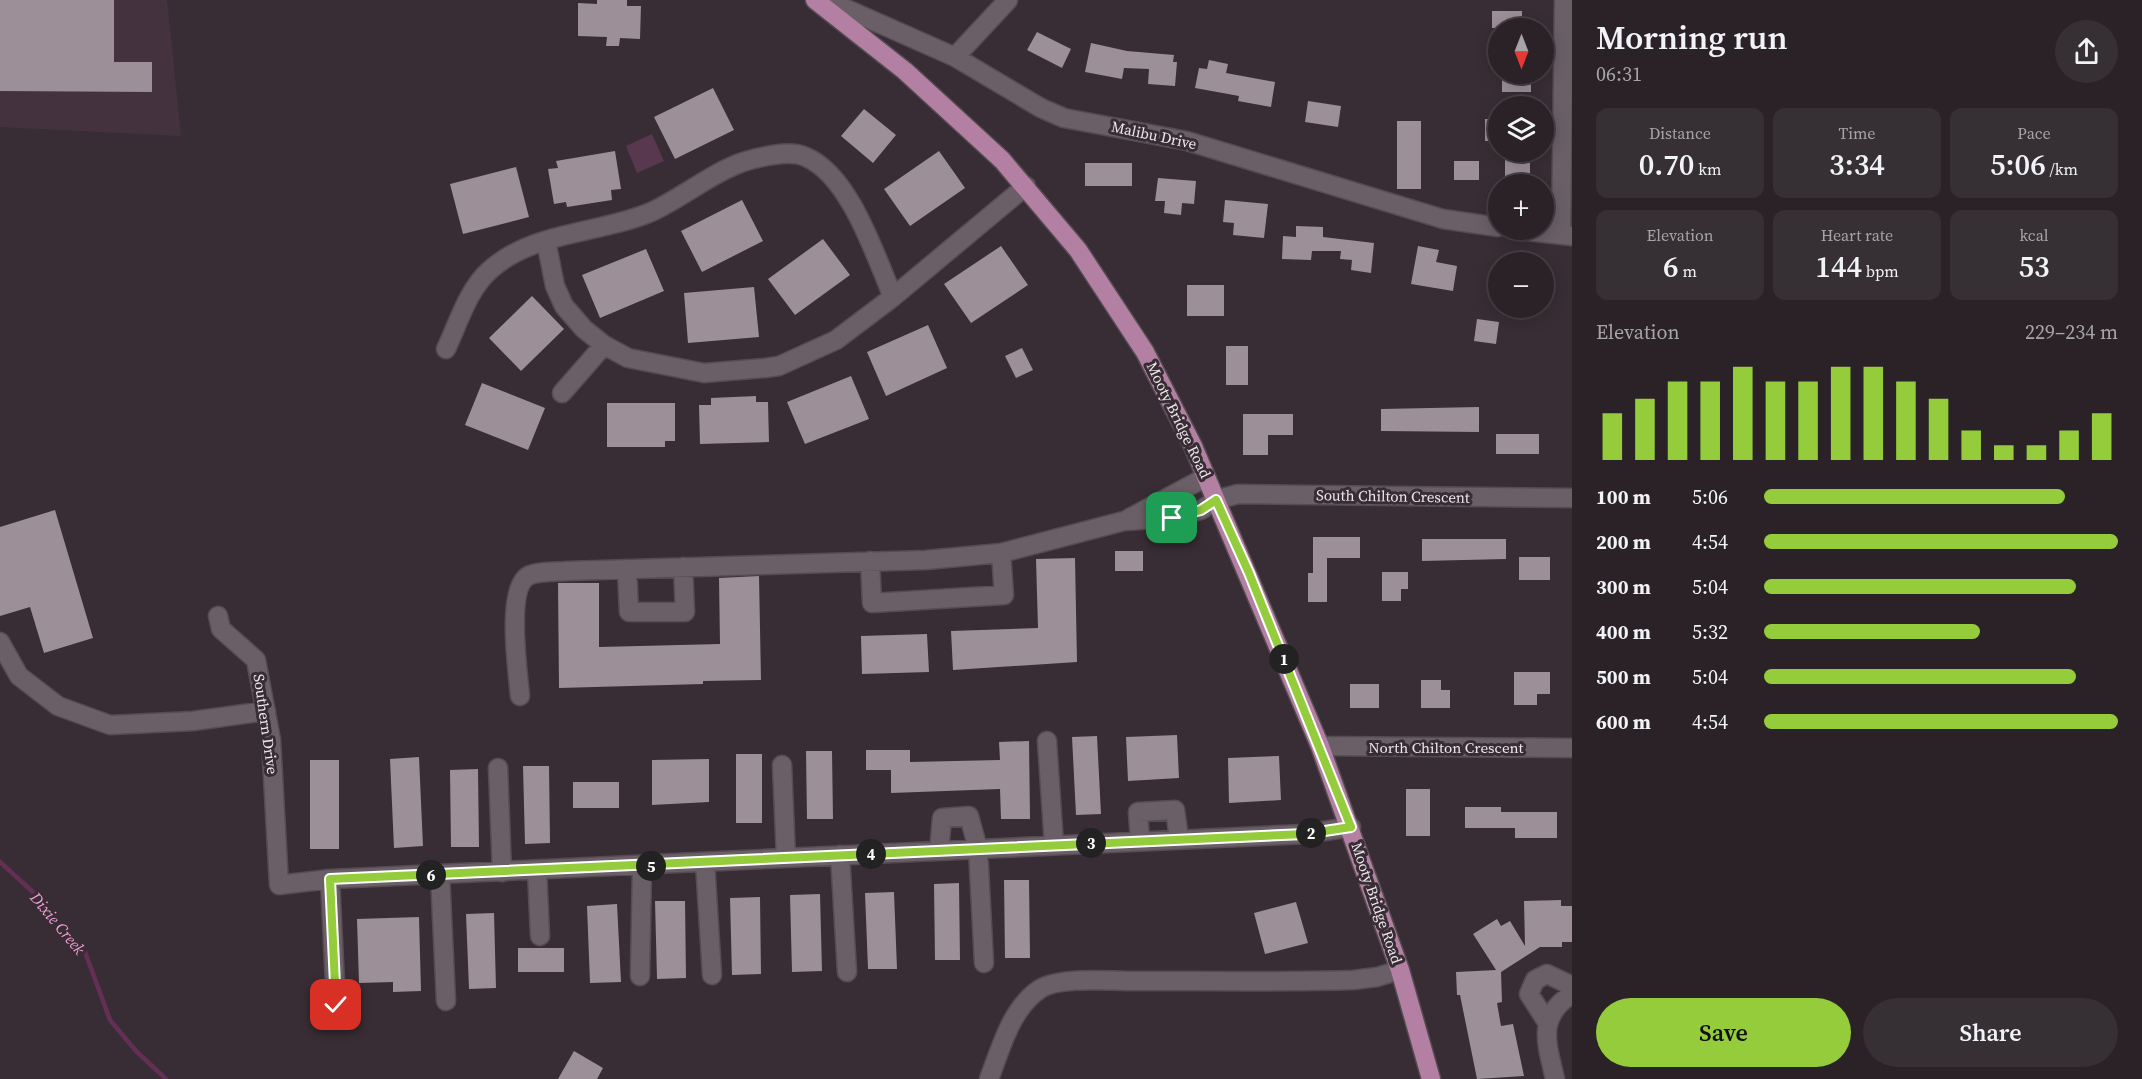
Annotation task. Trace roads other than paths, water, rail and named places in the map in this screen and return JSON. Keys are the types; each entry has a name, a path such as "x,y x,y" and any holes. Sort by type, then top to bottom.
{"main road":[{"name":"Mooty Bridge Road","path":"815,0 905,71 973,132 1026,186 1078,250 1124,317 1165,387 1249,573 1320,746 1351,827 1400,970 1431,1079"}],"street":[{"name":"Malibu Drive","path":"826,0 955,57 1041,108 1064,118 1187,141 1443,219 1488,226"},
{"path":"955,57 1008,0"},
{"path":"1564,0 1566,236"},
{"path":"446,349 477,285 489,271 505,259 546,241 650,213 741,163 776,154 805,156 823,169 851,202 893,297"},
{"path":"546,241 555,286 564,306 584,329 604,345 628,358 704,373 772,367 836,340 893,297 1026,186"},
{"path":"562,393 604,345"},
{"path":"520,696 515,602 522,581 530,575 627,569 870,561 1001,553 1124,521 1206,477"},
{"name":"South Chilton Crescent","path":"1124,521 1172,518 1201,510 1216,500 1238,494 1572,498"},
{"path":"870,561 873,603 980,597 1004,595 1001,553"},
{"path":"627,569 629,612 685,612 683,567"},
{"name":"Southern Drive","path":"218,616 221,628 256,660 271,740 279,885 330,879"},
{"path":"0,642 19,676 58,706 110,724 183,722 266,711"},
{"path":"1047,741 1054,845"},
{"name":"North Chilton Crescent","path":"1320,746 1572,748"},
{"path":"782,765 786,858"},
{"path":"498,768 502,872"},
{"path":"1140,841 1138,812 1175,810 1179,839"},
{"path":"939,851 942,818 969,816 978,849 984,963"},
{"path":"336,1005 330,879 1305,834 1351,827"},
{"path":"840,855 847,972"},
{"path":"705,862 712,975"},
{"path":"639,976 642,866"},
{"path":"537,870 540,936"},
{"path":"440,874 446,1000"},
{"path":"989,1079 1009,1028 1022,1006 1033,994 1049,985 1200,980 1353,980 1377,977 1400,970"},
{"path":"1547,1022 1529,994 1535,981 1547,974 1572,986"},
{"path":"1555,1079 1547,1042 1547,1022 1559,1002 1572,994"}],"waterway":[{"name":"Dixie Creek","path":"0,862 34,893 85,952 110,1020 136,1051 166,1079"}]}
